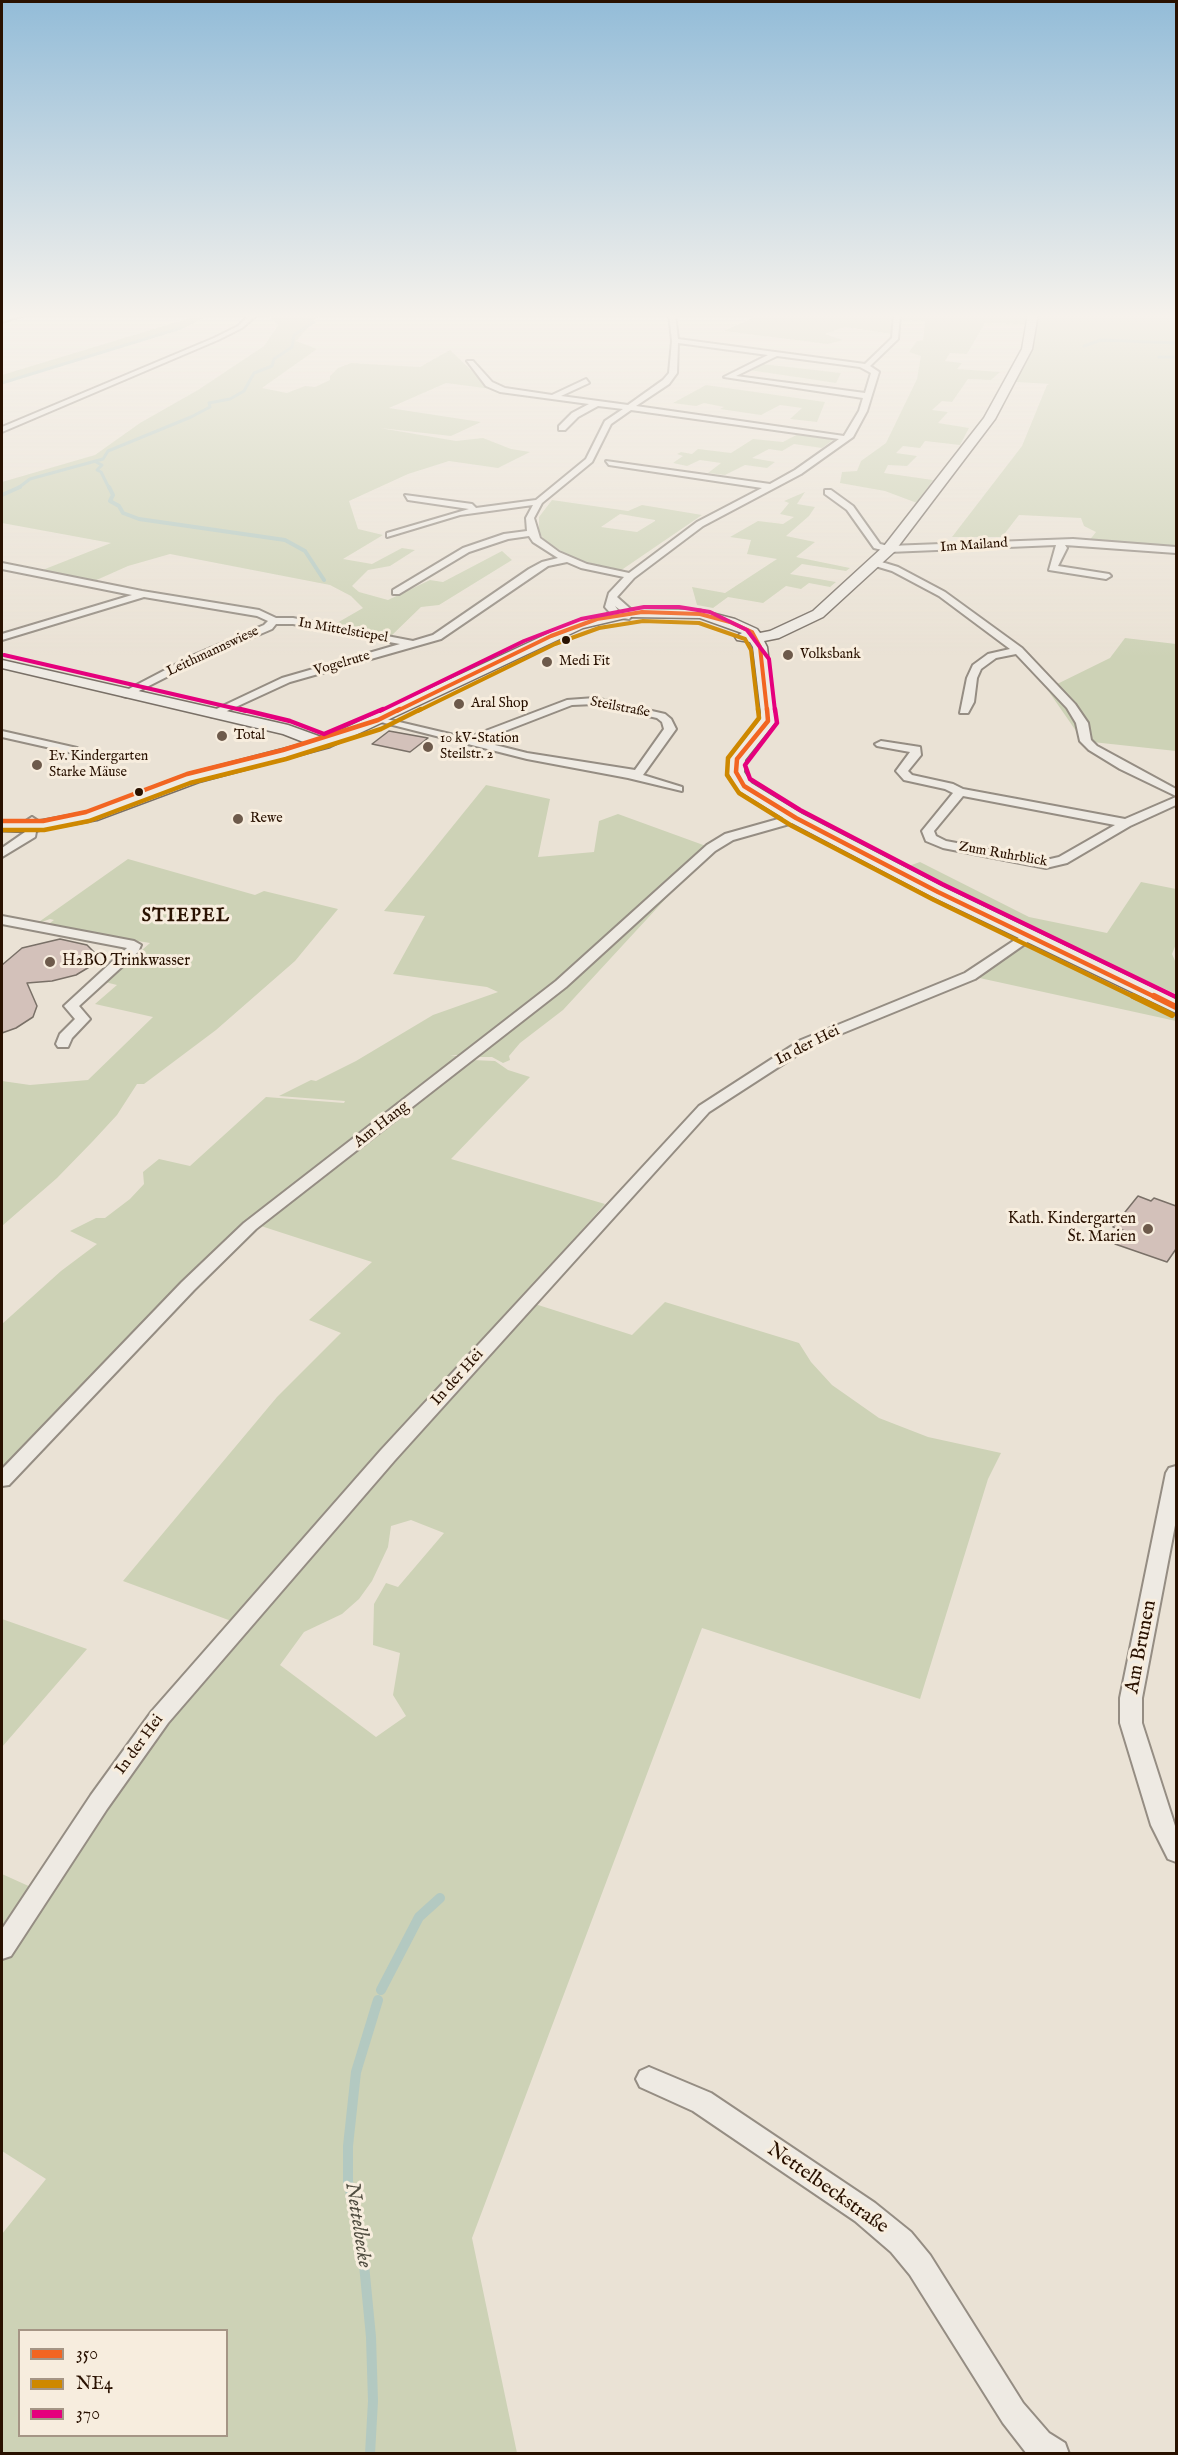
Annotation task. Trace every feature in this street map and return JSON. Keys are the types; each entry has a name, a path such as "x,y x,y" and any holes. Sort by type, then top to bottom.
{"street":[{"path":"606,429 589,460 539,502 530,518 532,533 544,547 567,559 602,571 631,576"},
{"path":"777,429 845,438"},
{"path":"625,615 610,607 612,598 631,576 700,524 798,472 850,435 853,429"},
{"path":"2,826 32,824 87,812 176,781 359,731 528,649 585,627 625,615 679,614 719,624 750,636 778,634 830,606 889,549 982,429"},
{"path":"609,463 658,468 769,486"},
{"path":"828,492 850,508 877,546 889,549"},
{"path":"408,496 425,497 482,509"},
{"path":"459,505 476,496"},
{"path":"390,536 430,521 482,509 539,502"},
{"path":"396,592 466,550 495,540 532,533"},
{"path":"1060,543 1062,548 1052,567 1106,576"},
{"name":"Im Mailand","path":"889,549 1060,543 1176,549"},
{"name":"Vogelrute","path":"214,714 286,680 414,644 449,631 459,619 469,615 532,571 545,564 567,559"},
{"path":"875,563 895,569 942,594 1018,650 1071,706 1082,723 1086,741 1093,748 1124,767 1176,793"},
{"name":"Leithmannswiese","path":"2,566 142,594 259,613 273,621 267,627 196,658 127,694"},
{"name":"Leithmannswiese","path":"2,637 142,594"},
{"name":"In Mittelstiepel","path":"273,621 293,621 414,644"},
{"path":"750,636 762,658 760,662 766,689 768,721 738,757 736,772 749,790 796,818 1027,936 1176,1007"},
{"path":"964,711 969,702 976,667 992,656 1018,650"},
{"path":"2,664 288,730 320,742"},
{"name":"Steilstraße","path":"465,743 572,702 594,701 661,716 667,721 670,729 639,773 630,775"},
{"path":"378,720 465,743 630,775 678,789"},
{"path":"2,734 73,750"},
{"path":"2,749 22,739"},
{"path":"881,744 916,749 915,755 902,771 904,776 949,786 960,792 1126,823"},
{"name":"Zum Ruhrblick","path":"960,792 928,831 933,841 1030,861 1054,863 1126,823 1176,801"},
{"name":"Am Hang","path":"2,1480 188,1286 250,1226 561,984 711,848 729,837 796,818"},
{"path":"2,821 32,824"},
{"path":"2,853 31,834 32,824"},
{"path":"2,920 134,945 133,949 71,1006 83,1019 65,1037 63,1044"},
{"name":"In der Hei","path":"2,1949 99,1802 168,1708 388,1455 704,1109 806,1043 970,976 1027,936"},
{"name":"Am Brunen","path":"1176,1473 1131,1698 1131,1723 1163,1826 1176,1852"},
{"name":"Nettelbeckstraße","path":"649,2079 702,2102 865,2212 901,2242 920,2265 1013,2413 1038,2444 1054,2454"}],"green space":[{"path":"132,429 383,429 456,441 483,438 511,449 530,452 498,468 449,461 408,474 349,501 358,529 383,535 343,559 372,564 402,548 415,550 390,566 368,570 352,586 359,592 388,600 430,580 443,582 502,551 512,560 439,605 421,607 390,637 330,627 363,608 351,596 330,585 170,554 128,566 92,582 40,571 111,543 2,523 2,482 95,455"},
{"path":"385,429 467,429 451,436"},
{"path":"893,429 969,429 960,445 925,441 920,448 903,446 896,453 917,456 907,466 888,465 884,473 933,480 917,503 885,491 840,483 842,472 857,471 861,461 886,443"},
{"path":"1029,429 1176,429 1176,549 1088,542 1096,532 1084,526 1081,518 1019,515 1002,537 952,537 1022,446"},
{"path":"800,433 833,440 822,448 794,444 782,451 769,449 752,458 775,462 767,468 745,465 725,475 708,473 721,463 700,460 687,466 673,463 683,456 677,454 681,452 692,454 698,449 731,453 753,439 783,442"},
{"path":"805,492 797,504 815,507 809,516 786,536 815,542 796,557 850,568 846,571 802,564 790,574 836,582 830,587 809,583 801,589 786,586 763,603 728,597 713,608 697,605 692,587 725,593 777,559 747,554 751,540 730,537 758,521 783,524 794,517 780,514 789,503 784,501"},
{"path":"552,500 628,511 642,505 702,515 620,571 572,558 546,541 539,533 539,517","holes":["620,514 655,520 637,532 601,527"]},
{"path":"1125,638 1176,644 1176,751 1083,741 1047,689 1110,658"},
{"path":"486,785 550,799 538,857 594,852 599,821 618,814 706,846 584,959 465,1055 450,1055 463,1057 295,1186 89,1379 2,1471 2,1324 61,1271 97,1244 70,1231 96,1218 105,1218 130,1199 144,1184 143,1172 159,1159 190,1166 266,1097 344,1103 345,1101 279,1096 356,1061 433,1015 498,992 487,987 393,974 425,916 384,911"},
{"path":"128,859 255,895 264,891 338,909 295,961 216,1030 144,1084 137,1084 117,1115 93,1141 57,1178 2,1226 2,1081 30,1085 88,1080 153,1017 95,1004 117,985 105,982 150,943 46,926 54,920 50,919 36,924"},
{"path":"920,862 1029,917 1107,933 1141,882 1176,889 1176,944 1172,954 1176,963 1176,994 1017,922 906,867"},
{"path":"666,893 670,894 563,1010 520,1043 509,1056 510,1060 503,1063 492,1057 476,1057 567,985"},
{"path":"1025,944 1176,1014 1176,1021 975,977 1018,945"},
{"path":"472,1060 495,1061 508,1070 530,1077 451,1159 605,1204 234,1622 123,1581 277,1397 341,1333 309,1320 372,1262 261,1226"},
{"path":"665,1302 799,1343 811,1362 832,1385 879,1418 928,1437 1001,1453 988,1479 920,1699 702,1628 472,2238 517,2453 2,2453 2,2234 46,2179 2,2151 2,1874 44,1893 108,1798 237,1634 535,1304 632,1335","holes":["411,1520 444,1533 398,1587 386,1583 374,1604 373,1645 400,1653 393,1695 406,1716 376,1737 280,1665 304,1632 342,1614 359,1599 372,1581 388,1547 391,1526"]},
{"path":"2,1619 87,1649 2,1747"}],"building":[{"path":"389,731 428,738 410,752 372,744"},
{"name":"H2BO Trinkwasser","path":"60,939 87,945 95,953 91,966 76,975 52,981 27,983 37,1006 33,1017 16,1028 2,1033 2,965 22,948"},
{"name":"Kath. Kindergarten St. Marien","path":"1138,1196 1151,1201 1154,1198 1176,1206 1176,1249 1167,1262 1115,1244 1125,1231 1113,1227"}],"waterway":[{"path":"18,488 30,479 103,459 108,451 163,429"},
{"path":"96,462 102,465 97,470 101,472 109,488"},
{"path":"109,487 113,495 110,501 119,506 123,513 139,519 285,540 305,551 324,580"},
{"path":"2,495 18,488"},
{"name":"Nettelbecke","path":"381,1990 419,1917 440,1898"},
{"name":"Nettelbecke","path":"370,2454 373,2401 371,2337 362,2244 348,2181 348,2146 356,2072 378,2000"}],"transit line":[{"name":"370","path":"4,655 290,721 324,734 355,723 524,641 581,619 644,607 679,607 710,612 747,630 769,659 777,723 745,765 750,779 800,810 942,884 1176,997"},
{"name":"350","path":"2,821 43,821 86,812 187,774 283,750 378,720 551,636 597,619 642,612 700,614 730,622 752,632 760,647 768,721 737,759 736,772 744,786 796,818 938,892 1176,1007"},
{"name":"NE4","path":"2,830 44,830 89,821 190,783 286,759 381,729 555,644 599,628 643,621 699,623 745,639 751,650 759,718 728,758 727,775 739,793 792,826 934,900 1172,1015"}],"place":[{"name":"Volksbank","path":"788,655"},
{"name":"Medi Fit","path":"547,662"},
{"name":"Aral Shop","path":"459,704"},
{"name":"Total","path":"222,736"},
{"name":"10 kV-Station Steilstr. 2","path":"428,747"},
{"name":"Ev. Kindergarten Starke Mäuse","path":"37,765"},
{"name":"Rewe","path":"238,819"},
{"name":"H2BO Trinkwasser","path":"50,962"},
{"name":"Kath. Kindergarten St. Marien","path":"1148,1229"}],"district":[{"name":"STIEPEL","path":"186,917"}]}
